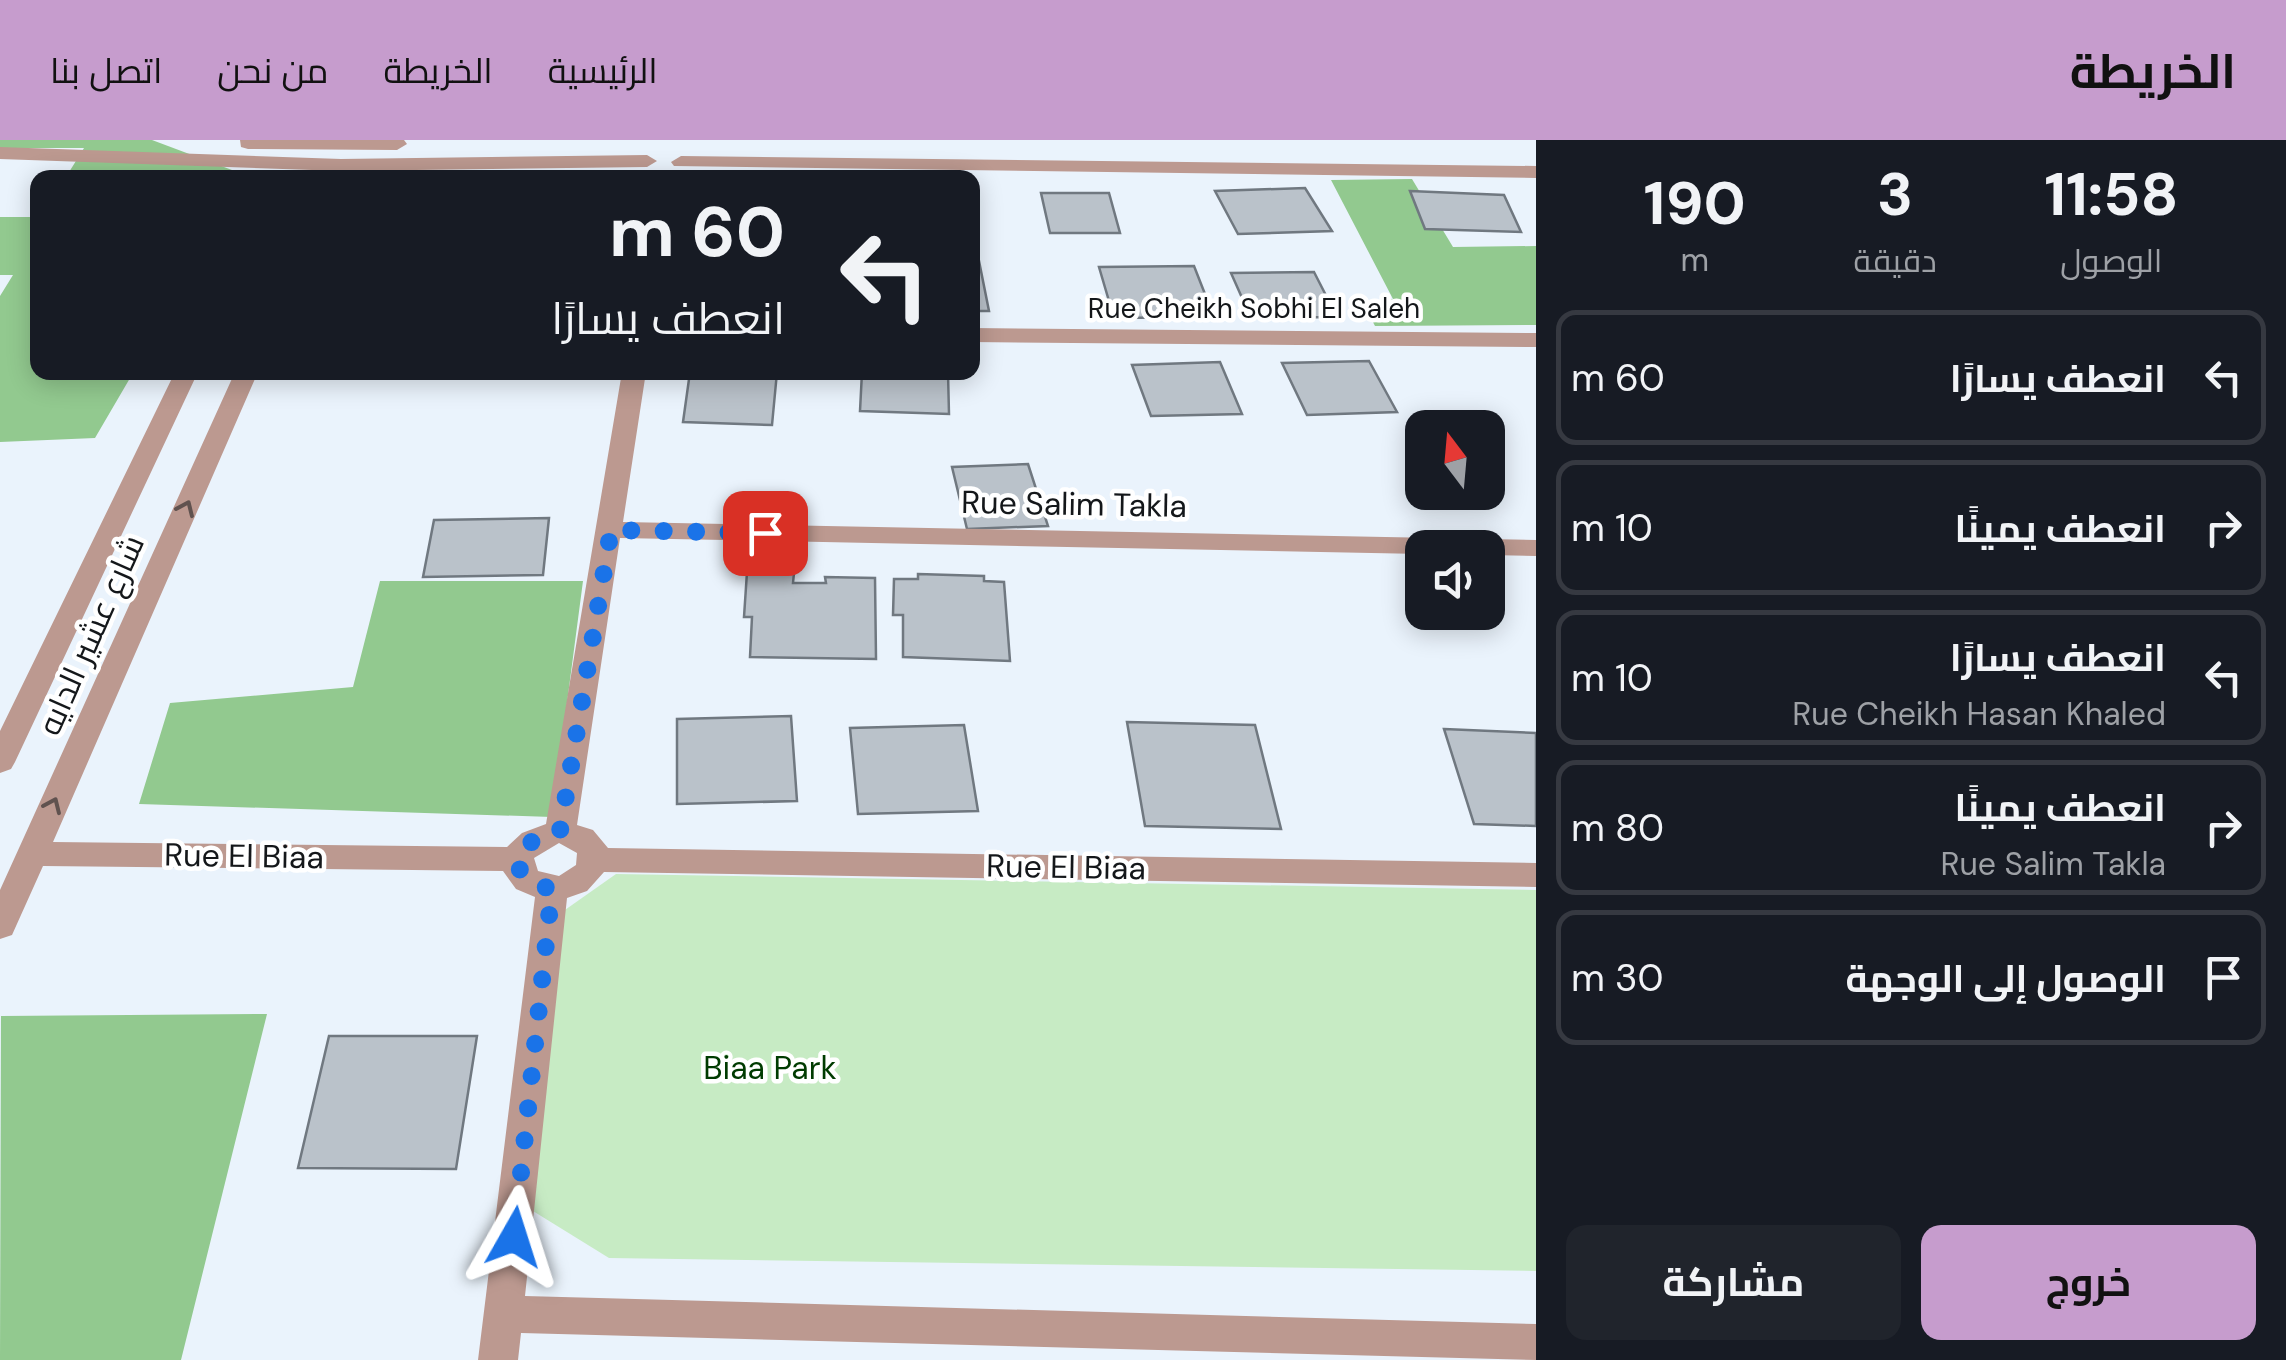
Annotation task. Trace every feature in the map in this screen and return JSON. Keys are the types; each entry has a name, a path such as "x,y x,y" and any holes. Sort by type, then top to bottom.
{"street":[{"path":"284,170 299,141"},
{"path":"338,170 352,141"},
{"path":"0,143 352,141 650,157"},
{"path":"0,154 240,158 281,170"},
{"path":"679,156 1536,172"},
{"path":"360,170 679,156 1536,157"},
{"name":"Rue Cheikh Sobhi El Saleh","path":"980,336 1536,340"},
{"name":"شارع عشير الدايه","path":"0,762 183,380"},
{"name":"شارع عشير الدايه","path":"0,926 242,380"},
{"path":"560,831 633,380"},
{"name":"Rue Salim Takla","path":"611,530 1536,548"},
{"path":"560,831 579,834 592,845 596,860 589,874 573,885 552,889 533,884 520,874 518,859 525,844 540,834 560,831"},
{"name":"Rue El Biaa","path":"31,854 518,859"},
{"name":"Rue El Biaa","path":"596,860 1536,874"},
{"path":"498,1360 552,889"},
{"path":"506,1314 1536,1343"}],"green space":[{"path":"0,140 152,140 232,170 70,170 84,148 0,148"},
{"path":"1412,179 1453,247 1536,246 1536,325 1375,326 1366,309 1393,299 1331,180"},
{"path":"0,217 30,217 30,380 129,380 95,438 0,442 0,296 13,275 0,275"},
{"path":"380,581 583,581 552,817 139,804 170,703 353,687"},
{"name":"Biaa Park","path":"616,874 1536,890 1536,1271 609,1258 520,1203 545,924"},
{"path":"267,1014 181,1360 0,1360 1,1016"}],"building":[{"path":"1305,188 1332,231 1238,234 1215,191"},
{"path":"1410,191 1504,195 1521,232 1425,229"},
{"path":"1041,193 1109,193 1120,233 1050,233"},
{"path":"980,266 989,311 980,311"},
{"path":"1194,266 1214,317 1114,318 1099,267"},
{"path":"1314,272 1337,317 1251,318 1231,273"},
{"path":"1369,361 1397,412 1307,415 1282,363"},
{"path":"1220,362 1242,414 1151,416 1132,365"},
{"path":"689,380 776,380 772,425 683,422"},
{"path":"862,380 948,380 949,414 860,411"},
{"path":"1028,464 1048,526 967,529 952,467"},
{"path":"549,518 543,575 423,577 434,520"},
{"path":"747,572 794,573 793,583 826,583 825,577 875,578 876,659 750,657 752,617 744,617"},
{"path":"918,574 984,576 984,581 1004,582 1010,661 903,657 903,615 893,615 894,579 918,579"},
{"path":"791,716 797,801 677,804 677,719"},
{"path":"1127,722 1255,725 1281,829 1145,826"},
{"path":"964,725 978,811 858,814 850,728"},
{"path":"1444,729 1536,733 1536,826 1474,824"},
{"path":"329,1036 477,1036 456,1169 298,1168"}],"route":[{"path":"514,1237 552,889 533,884 520,874 518,859 525,844 540,834 560,831 611,530 765,533"}]}
